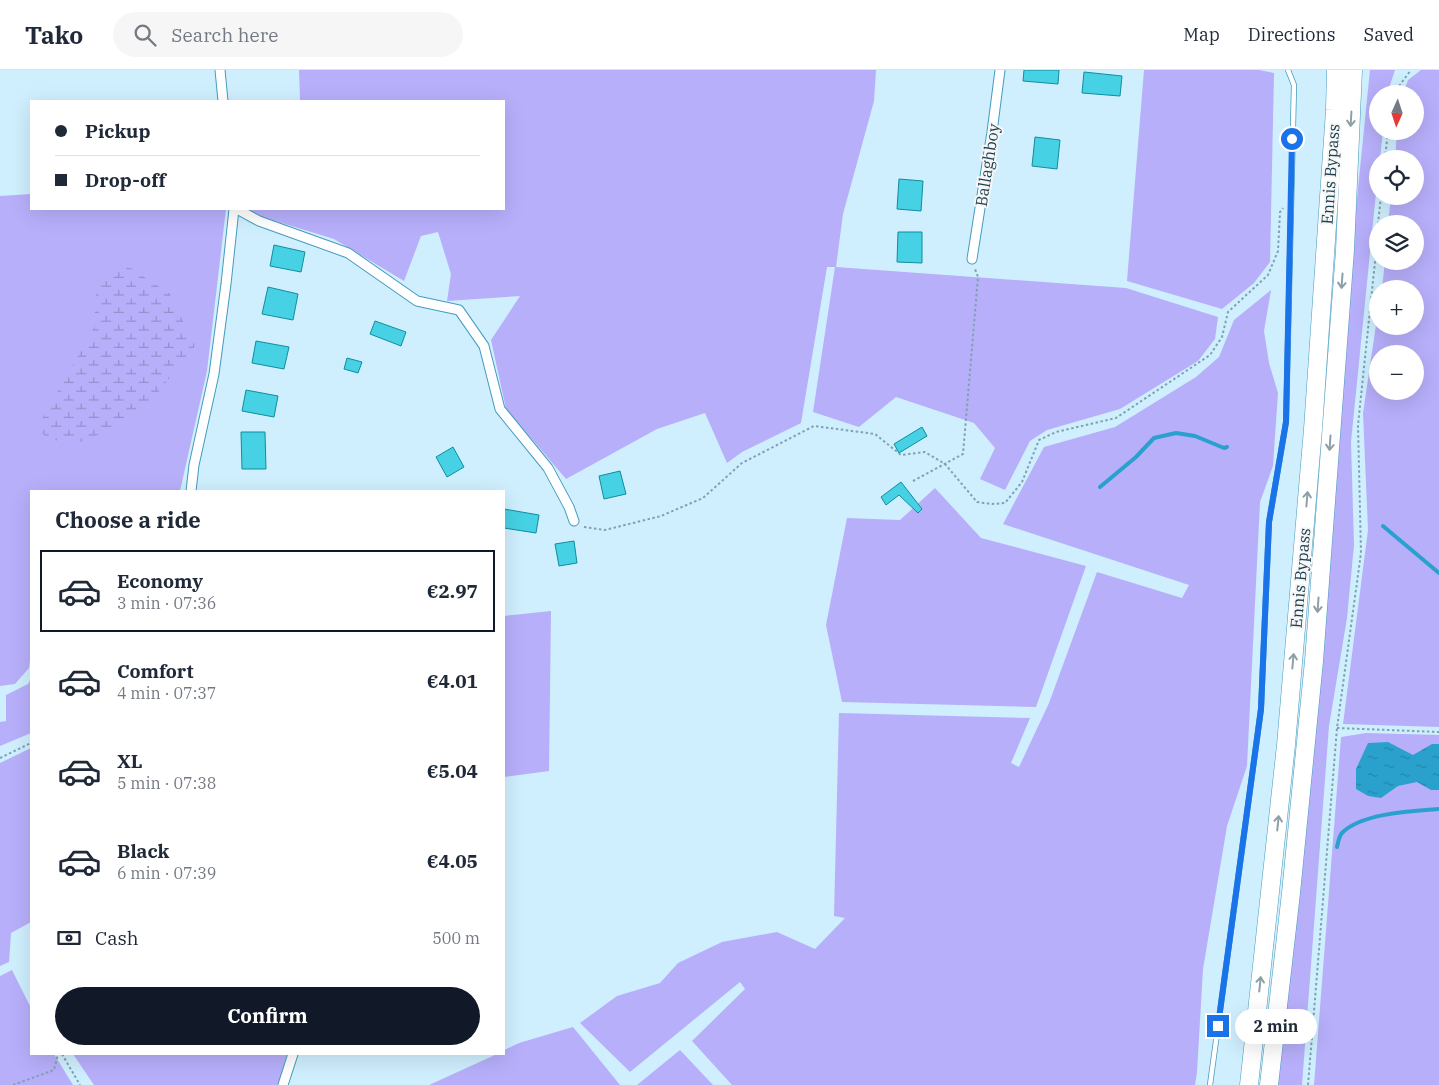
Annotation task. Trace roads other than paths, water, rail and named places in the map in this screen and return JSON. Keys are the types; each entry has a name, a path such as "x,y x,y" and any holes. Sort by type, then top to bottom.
{"highway":[{"name":"Ennis Bypass","path":"1249,1085 1288,726 1314,419 1336,70"},
{"name":"Ennis Bypass","path":"1269,1085 1291,893 1314,661 1345,250 1353,70"}],"street":[{"path":"220,70 223,100"},
{"name":"Ballaghboy","path":"972,259 1000,70"},
{"path":"191,490 194,465 214,374 236,210"},
{"path":"238,210 259,221 348,252 416,300 459,310 484,346 500,409 548,468 574,521"},
{"path":"283,1085 293,1055"}],"lane":[{"path":"1210,1085 1261,709 1269,522 1286,422 1294,85 1288,70"}],"water":[{"path":"1388,742 1413,755 1432,744 1439,744 1439,790 1431,790 1417,782 1398,786 1381,798 1368,796 1356,789 1356,769 1368,743"}],"waterway":[{"path":"1100,487 1136,457 1154,438 1176,433 1195,436 1224,448 1227,447"},
{"path":"1383,526 1439,573"},
{"path":"1337,847 1342,833 1362,821 1388,814 1439,809"}]}
